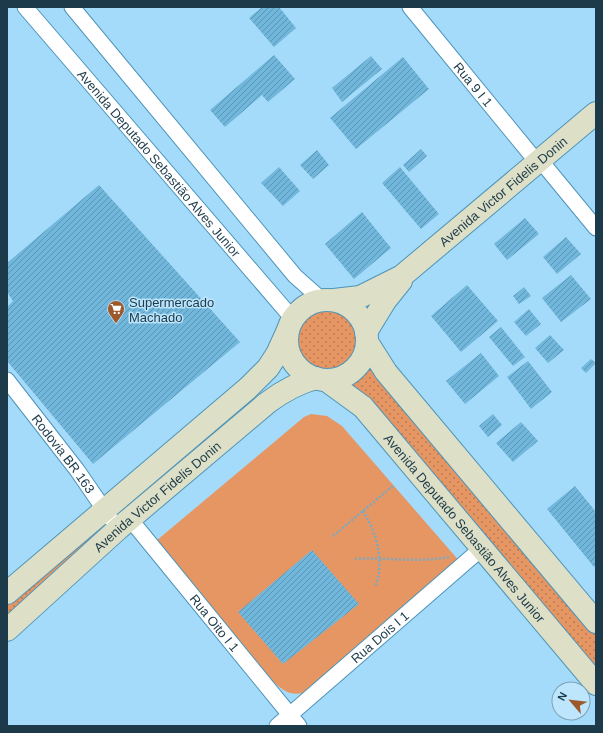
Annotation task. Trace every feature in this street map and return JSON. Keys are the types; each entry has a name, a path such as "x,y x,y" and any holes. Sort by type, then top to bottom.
{"street":[{"name":"Avenida Deputado Sebastião Alves Junior","path":"25,7 291,325"},
{"path":"72,7 295,276 328,300"},
{"name":"Rua 9 I 1","path":"410,7 596,228"},
{"name":"Avenida Victor Fidelis Donin","path":"328,300 360,297 402,276 596,113"},
{"name":"Avenida Victor Fidelis Donin","path":"366,337 385,301 410,269"},
{"path":"366,337 361,361 354,369 341,377 321,379 299,368 292,360 288,350 291,325 300,310 311,303 328,300 343,303 355,311 363,322 366,337 386,372 596,622"},
{"name":"Avenida Victor Fidelis Donin","path":"7,593 259,378 277,354 291,325"},
{"name":"Avenida Deputado Sebastião Alves Junior","path":"321,379 364,407 596,684"},
{"name":"Avenida Victor Fidelis Donin","path":"7,630 124,524 267,403 285,390 303,382 321,379"},
{"name":"Rodovia BR 163","path":"7,380 77,470 104,511 124,524"},
{"name":"Rua Oito I 1","path":"124,524 294,720"},
{"name":"Rua Dois I 1","path":"277,726 294,720 482,548"}],"path":[{"path":"333,536 394,485"},
{"path":"363,511 371,523 376,538 379,558 379,578 375,586"},
{"path":"355,559 379,558 413,560 455,556"}],"shaded area":[{"path":"326,307 347,312 359,331 360,340 357,352 347,367 334,372 311,370 297,355 293,336 299,322 304,317 311,312"},
{"path":"366,355 596,625 596,676 337,383 358,368"},
{"path":"311,414 327,416 342,426 461,563 311,690 304,693 293,694 283,690 269,678 156,541 304,417"},
{"path":"103,516 113,528 7,625 7,598"}],"building":[{"path":"262,7 279,7 296,28 274,47 249,18"},
{"path":"274,55 295,79 268,102 262,95 225,127 210,110"},
{"path":"371,56 382,69 342,102 332,88"},
{"path":"403,57 429,89 356,149 330,118"},
{"path":"421,149 427,156 409,172 403,165"},
{"path":"317,150 329,165 313,179 300,165"},
{"path":"279,167 300,191 283,206 261,183"},
{"path":"400,167 439,214 421,229 382,183"},
{"name":"Supermercado Machado","path":"99,185 240,342 93,464 7,361 7,307 13,301 7,292 7,263"},
{"path":"362,212 391,248 354,279 325,244"},
{"path":"525,218 539,234 507,260 494,244"},
{"path":"566,237 581,254 557,274 543,257"},
{"path":"571,275 591,299 561,322 542,298"},
{"path":"467,285 498,321 461,352 431,316"},
{"path":"524,287 531,296 519,304 513,296"},
{"path":"529,309 541,324 526,336 514,322"},
{"path":"501,327 525,357 513,366 489,337"},
{"path":"550,335 564,350 548,363 535,348"},
{"path":"481,353 499,376 465,404 446,381"},
{"path":"591,359 596,363 586,373 581,368"},
{"path":"528,361 552,392 531,409 507,377"},
{"path":"493,414 502,425 488,437 479,426"},
{"path":"521,422 538,441 513,462 496,443"},
{"path":"575,486 596,512 596,565 594,567 547,509"},
{"path":"312,550 359,604 283,664 238,612"}],"place":[{"name":"Supermercado Machado","path":"116,324"}]}
